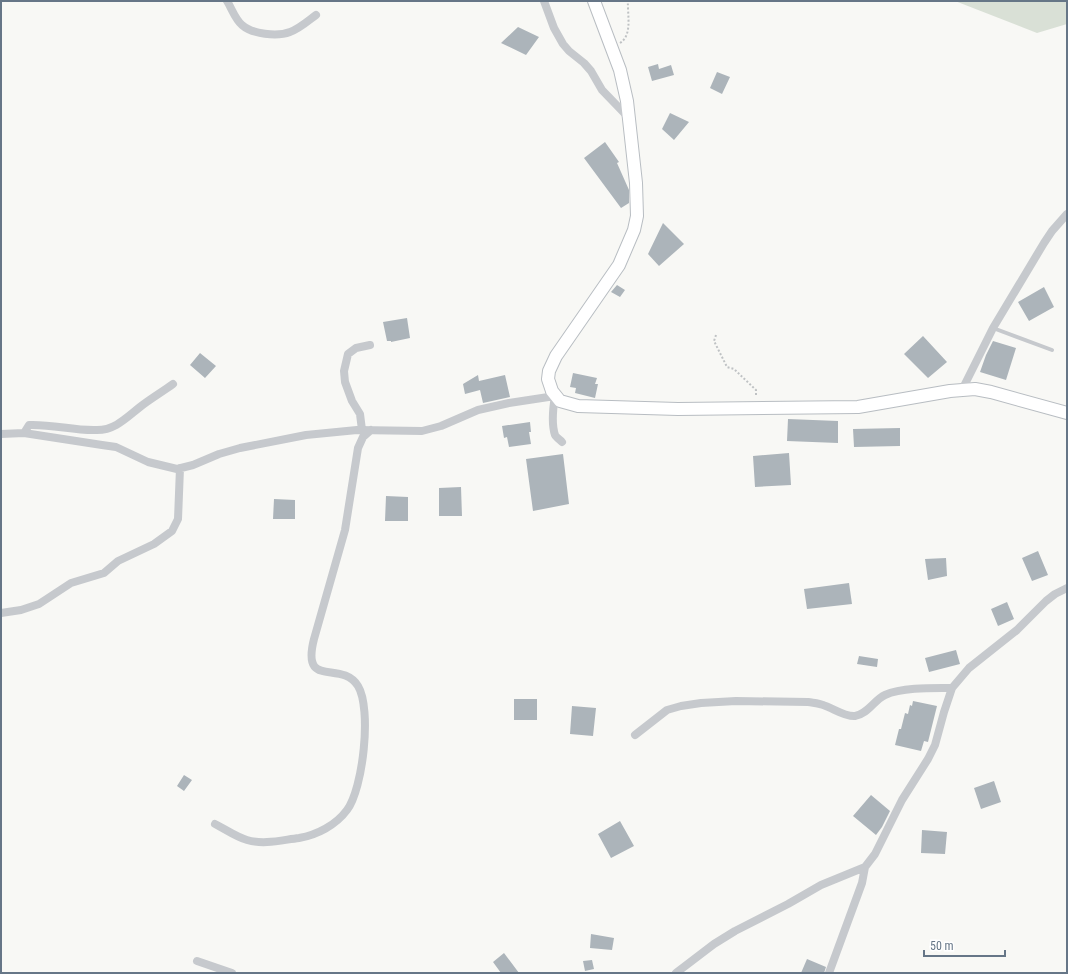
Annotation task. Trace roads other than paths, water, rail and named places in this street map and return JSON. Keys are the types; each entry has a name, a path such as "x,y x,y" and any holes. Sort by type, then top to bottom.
{"street":[{"path":"227,1 242,25 258,33 289,33 316,15"},
{"path":"544,1 554,28 563,44 584,63 591,71 605,94 630,119"},
{"path":"594,1 613,48 627,100 637,200 637,216 634,230 619,265 551,365 548,379 555,396 560,401 578,406 678,408 858,407 962,390 975,390 991,392 1067,413"},
{"path":"962,390 993,328 1044,243 1067,214"},
{"path":"362,430 360,414 352,401 345,382 344,371 348,354 356,348 370,345"},
{"path":"24,433 29,424 46,424 76,429 98,430 113,427 173,384"},
{"path":"1,434 24,433 116,447 148,462 165,467 180,468 193,465 219,454 240,448 320,433 346,430 422,431 441,426 478,410 509,403 555,396"},
{"path":"555,396 553,423 555,435 562,442"},
{"path":"215,824 241,837 256,842 305,837 327,828 339,820 348,809 355,793 361,762 365,725 361,692 355,682 348,677 336,672 325,672 316,669 312,663 311,653 345,530 360,443 363,437 371,430"},
{"path":"1,613 21,610 38,604 71,583 104,573 118,560 154,544 172,530 178,519 180,468"},
{"path":"829,973 862,883 865,867 875,854 902,800 935,745 952,688 969,668 1017,630 1046,601 1055,594 1067,588"},
{"path":"635,735 667,710 674,707 692,704 736,701 808,702 819,703 844,714 853,716 862,714 880,698 892,693 952,688"},
{"path":"676,973 714,944 735,931 821,885 865,867"},
{"path":"197,961 232,973"}],"lane":[{"path":"993,328 1052,350"}]}
